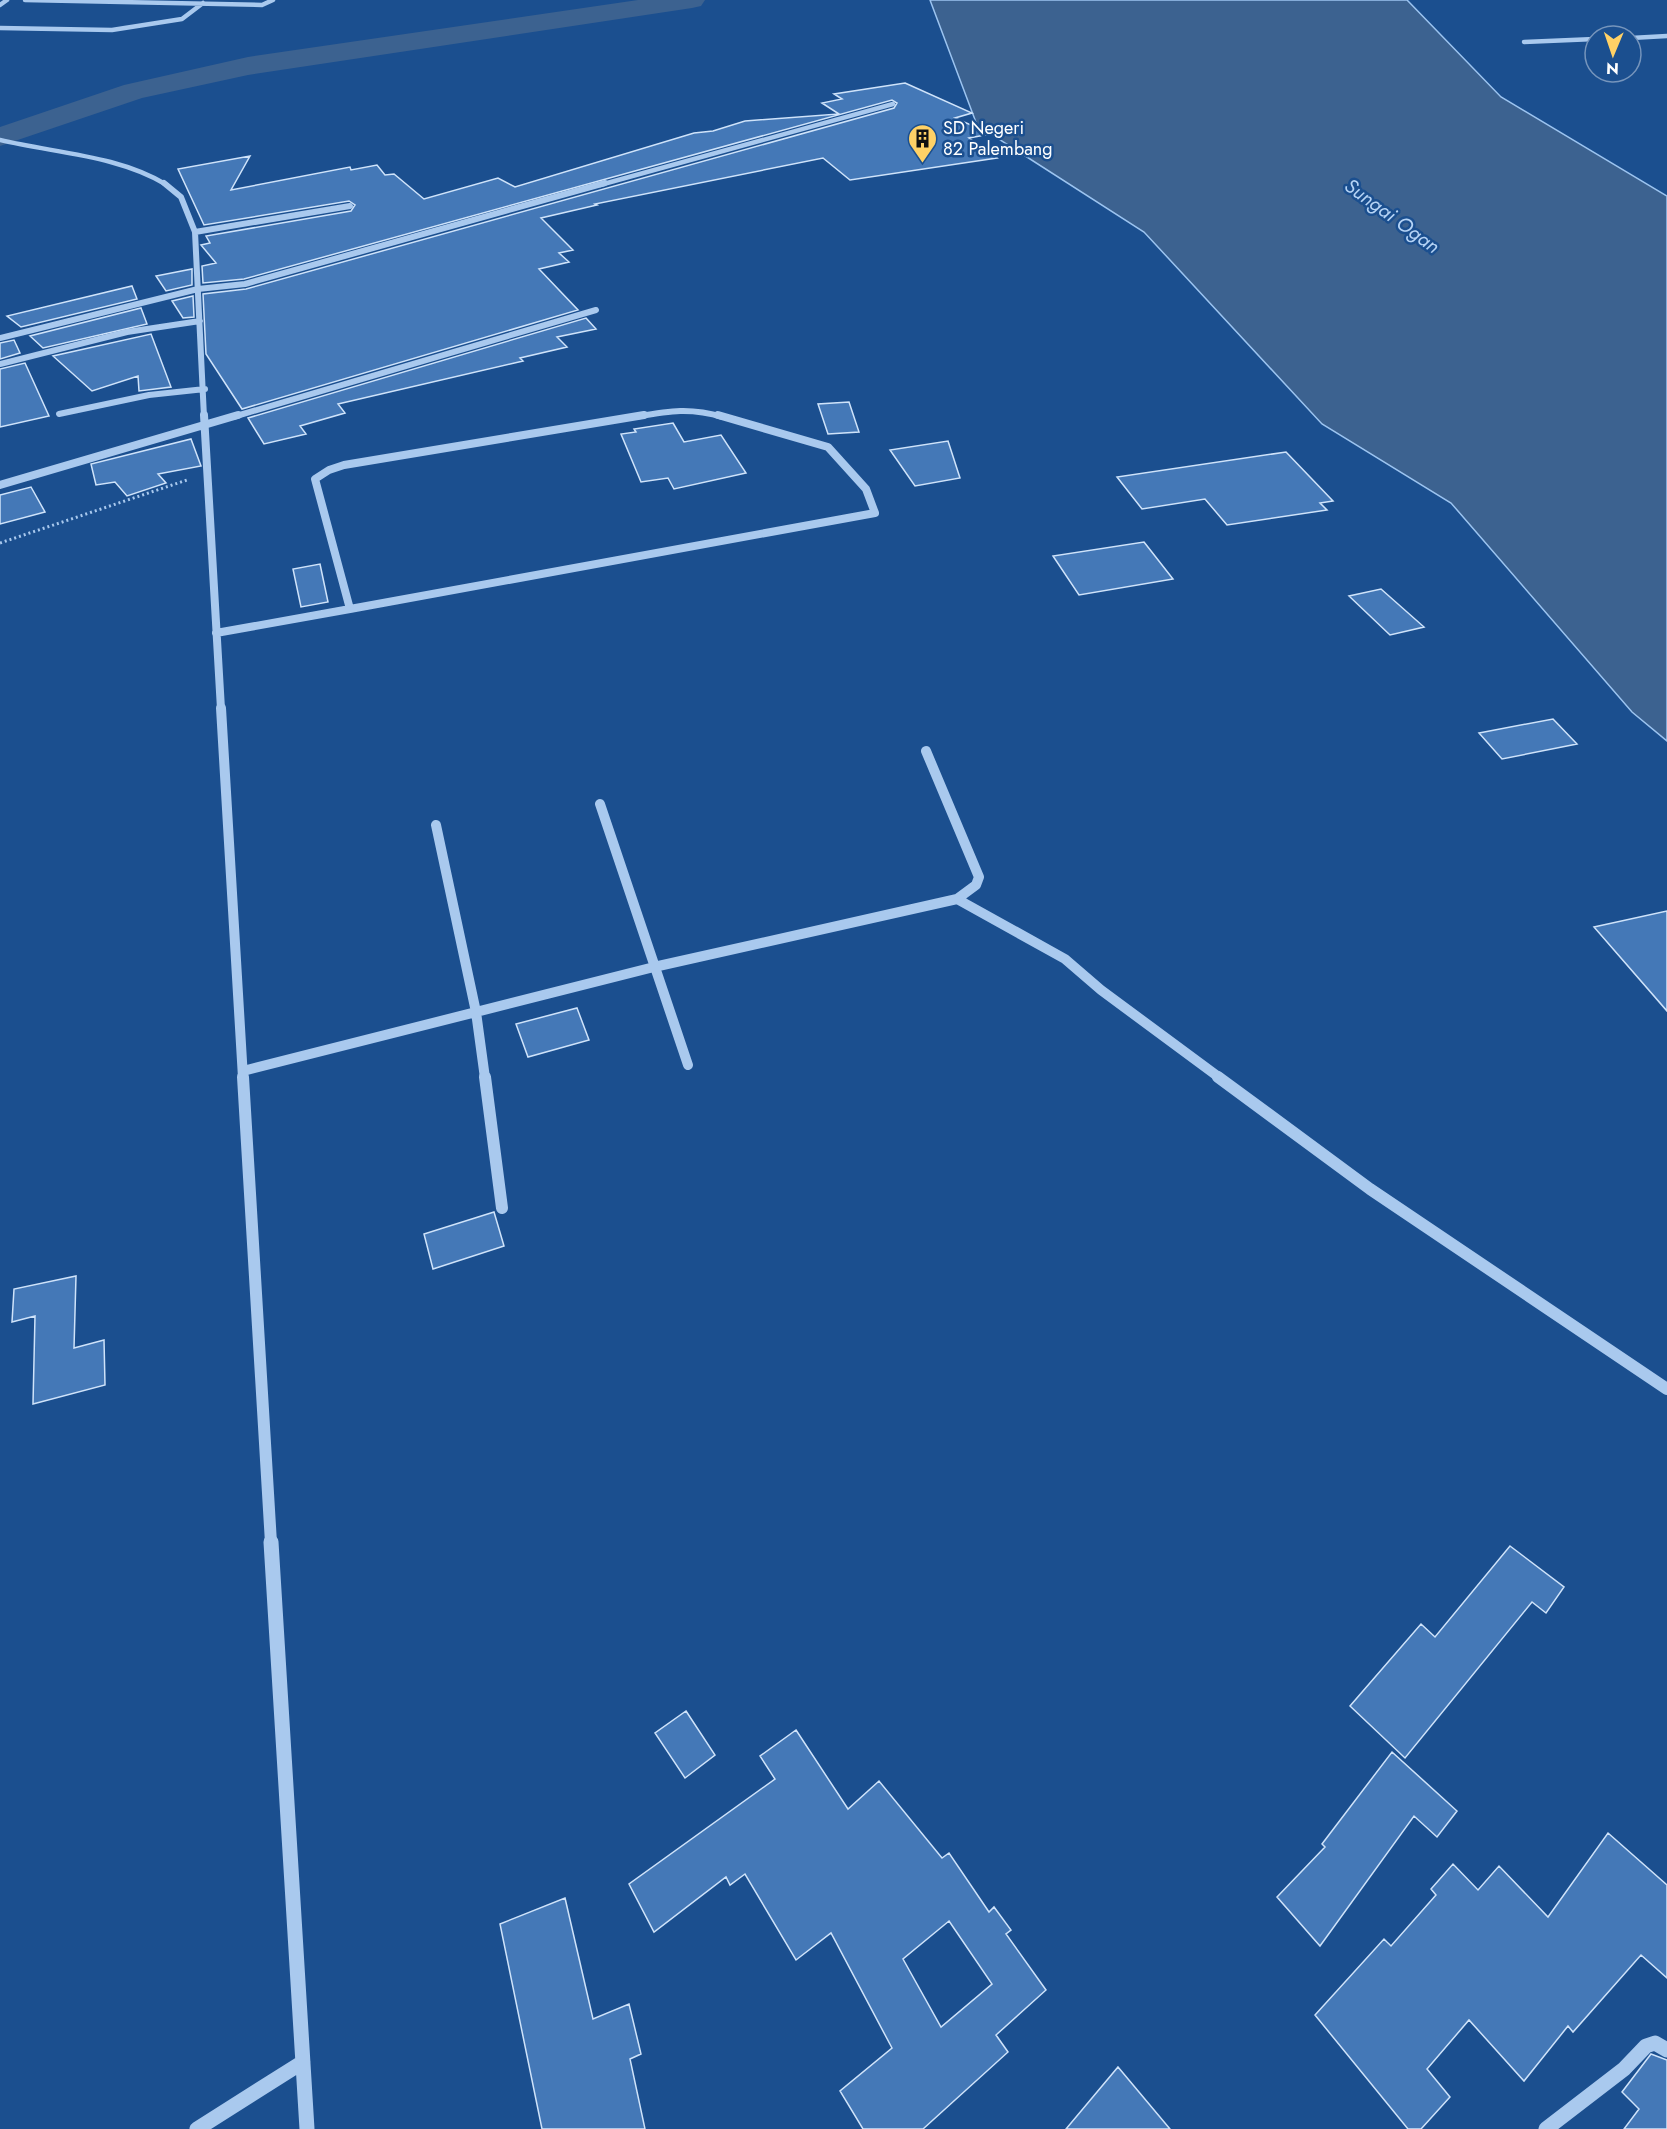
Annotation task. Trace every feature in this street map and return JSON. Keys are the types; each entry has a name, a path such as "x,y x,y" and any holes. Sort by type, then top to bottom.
{"street":[{"path":"0,5 7,0"},
{"path":"26,0 262,5 273,0"},
{"path":"0,28 112,30 182,19 204,3"},
{"path":"1643,37 1667,36"},
{"path":"1524,42 1583,40"},
{"path":"0,338 198,289 245,284 280,275 388,242 893,104"},
{"path":"0,140 122,167 147,175 172,188 185,202 195,232 216,633 308,2129"},
{"path":"195,232 350,206"},
{"path":"0,485 596,310"},
{"path":"0,364 127,332 200,321"},
{"path":"59,414 149,394 205,389"},
{"path":"216,633 374,606 875,513 866,489 828,447 700,410 675,410 344,465 329,470 315,479 350,610"},
{"path":"243,1071 654,967 957,899 976,885 979,877 926,751"},
{"path":"600,804 688,1065"},
{"path":"436,825 476,1012 502,1209"},
{"path":"957,899 1065,958 1101,990 1370,1189 1667,1389"},
{"path":"1546,2129 1624,2069 1646,2046 1655,2043 1667,2050"},
{"path":"197,2129 303,2062"}],"path":[{"path":"0,543 207,473"}],"water":[{"name":"Sungai Ogan","path":"930,0 1407,0 1501,97 1667,196 1667,741 1632,712 1451,503 1322,424 1144,232 977,125"}],"building":[{"path":"905,83 972,113 955,118 991,134 969,138 997,158 850,180 823,158 595,204 597,205 541,218 573,250 559,253 569,262 539,269 578,310 242,409 206,354 203,294 246,289 894,108 897,103 892,100 244,279 203,283 202,266 216,263 201,245 210,243 206,236 351,211 355,205 349,201 204,225 178,169 250,156 231,190 350,167 351,170 377,165 385,175 394,174 424,199 498,178 515,187 694,133 713,131 745,121 839,114 822,103 842,99 834,94"},
{"path":"192,269 192,285 166,291 156,276"},
{"path":"132,286 137,299 21,327 7,316"},
{"path":"193,296 194,317 183,318 172,301"},
{"path":"141,308 147,324 43,348 30,336"},
{"path":"586,318 596,329 557,337 567,347 520,358 523,361 338,404 345,413 300,426 306,434 264,444 248,418"},
{"path":"151,334 171,387 139,391 138,376 92,391 53,356"},
{"path":"14,340 20,353 0,359 0,343"},
{"path":"25,363 49,416 0,427 0,369"},
{"path":"849,402 859,432 828,434 818,404"},
{"path":"673,423 684,442 721,435 746,473 674,489 668,478 641,482 621,434 636,432 634,429"},
{"path":"191,439 201,466 158,474 166,483 127,496 115,482 96,485 91,464"},
{"path":"948,441 960,478 915,486 890,450"},
{"path":"1286,452 1333,501 1320,503 1327,510 1227,525 1205,499 1142,509 1117,477"},
{"path":"31,487 45,512 0,524 0,495"},
{"path":"1144,542 1173,579 1079,595 1053,556"},
{"path":"320,564 328,602 301,607 293,569"},
{"path":"1381,589 1424,627 1390,635 1349,596"},
{"path":"1553,719 1577,744 1502,759 1479,733"},
{"path":"1667,911 1667,1011 1594,927"},
{"path":"577,1008 589,1040 528,1057 516,1024"},
{"path":"494,1212 504,1246 433,1269 424,1234"},
{"path":"76,1276 74,1348 104,1340 105,1385 33,1404 35,1316 12,1322 14,1289"},
{"path":"1510,1546 1564,1587 1546,1613 1532,1602 1405,1758 1350,1706 1421,1624 1435,1637"},
{"path":"686,1711 715,1755 685,1778 655,1733"},
{"path":"796,1730 848,1809 879,1781 942,1858 949,1853 989,1912 994,1907 1011,1930 1006,1934 1046,1990 996,2035 1008,2052 923,2129 863,2129 840,2091 892,2048 831,1933 796,1960 745,1874 730,1885 726,1877 654,1932 629,1884 775,1779 760,1756","holes":["949,1921 992,1984 941,2027 903,1959"]},
{"path":"1392,1752 1457,1811 1437,1837 1414,1816 1320,1946 1277,1897 1325,1847 1322,1844"},
{"path":"1608,1833 1667,1885 1667,1978 1641,1955 1573,2032 1568,2026 1524,2081 1469,2020 1427,2069 1450,2097 1421,2129 1408,2129 1315,2015 1384,1939 1391,1946 1436,1895 1431,1889 1453,1864 1478,1890 1499,1866 1548,1917"},
{"path":"565,1898 593,2019 629,2004 641,2054 630,2059 645,2129 542,2129 500,1924"},
{"path":"1651,2054 1667,2060 1667,2129 1624,2129 1639,2109 1622,2092"},
{"path":"1118,2067 1170,2129 1066,2129"}],"waterway":[{"path":"0,137 134,91 248,66 692,0"}],"place":[{"name":"SD Negeri 82 Palembang","path":"922,164"}]}
